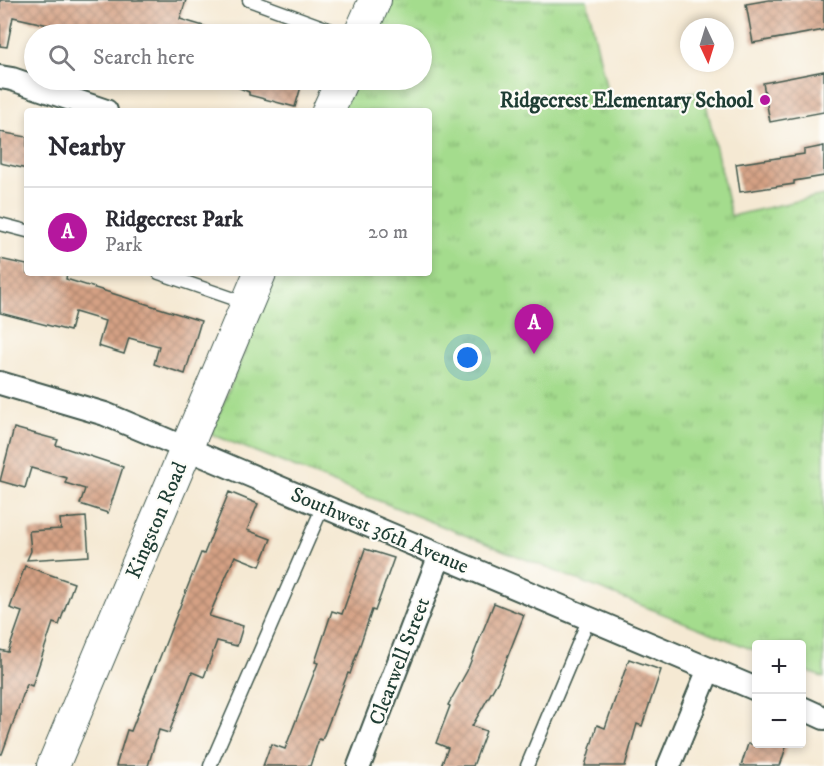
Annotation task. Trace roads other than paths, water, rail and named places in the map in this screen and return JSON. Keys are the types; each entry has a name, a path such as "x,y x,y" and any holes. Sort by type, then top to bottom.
{"street":[{"path":"364,24 375,0"},
{"path":"0,77 24,82"},
{"path":"46,90 97,108"},
{"path":"329,108 337,90"},
{"name":"Kingston Road","path":"53,766 259,276"},
{"name":"Southwest 36th Avenue","path":"0,384 105,414 752,687"},
{"name":"Clearwell Street","path":"359,766 440,555"},
{"path":"669,766 709,669"},
{"path":"806,710 824,718"}],"lane":[{"path":"249,0 315,24"},
{"path":"0,225 24,230"},
{"path":"168,276 247,304"},
{"path":"210,766 323,506"},
{"path":"526,766 590,618"}],"place":[{"name":"Ridgecrest Elementary School","path":"765,100"},
{"name":"Ridgecrest Park","path":"534,354"}]}
